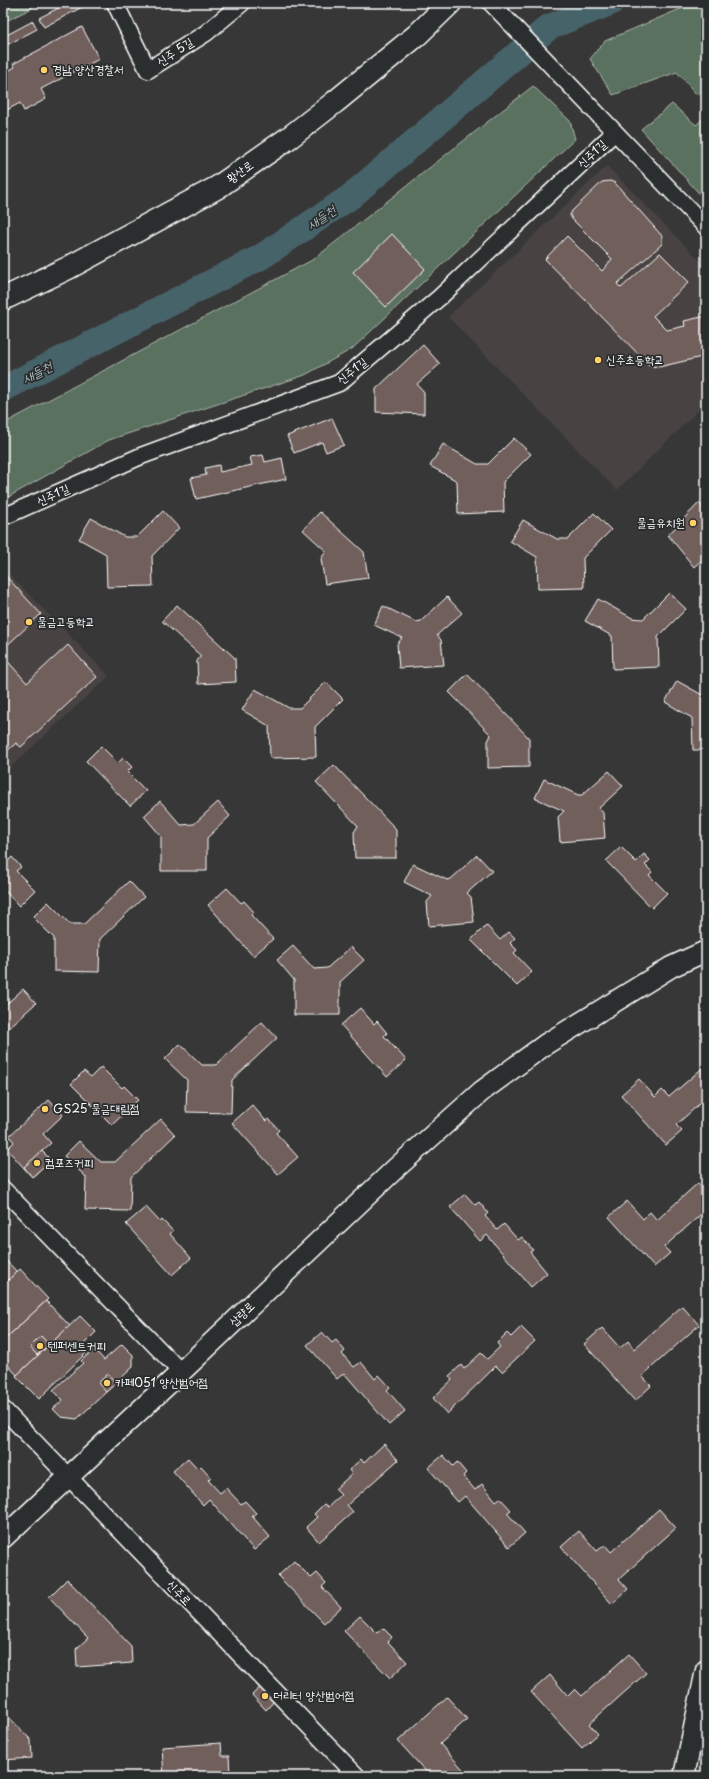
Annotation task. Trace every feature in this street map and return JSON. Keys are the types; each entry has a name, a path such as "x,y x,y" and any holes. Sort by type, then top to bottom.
{"main road":[{"name":"황산로","path":"3,299 68,268 218,187 290,138 416,35 450,3"}],"street":[{"name":"신주 5길","path":"115,3 148,70 206,33 242,3"},
{"path":"493,5 706,227"},
{"name":"신주1길","path":"3,517 142,456 339,383 440,298 614,132"},
{"name":"삽량로","path":"3,1538 395,1169 482,1091 553,1040 671,967 706,951"},
{"path":"3,1189 181,1372"},
{"name":"신주로","path":"3,1409 357,1776"},
{"path":"684,1776 706,1670"}],"shaded area":[{"name":"신주초등학교","path":"607,166 706,267 706,403 617,490 448,317"},
{"name":"물금고등학교","path":"3,568 109,676 3,774"}],"green space":[{"path":"3,3 29,3 32,8 6,21 3,15"},
{"path":"694,3 706,3 706,88 697,95 677,72 613,95 590,59 605,41"},
{"path":"533,86 570,121 575,139 352,349 305,375 109,440 3,500 3,424 314,259"},
{"path":"672,104 696,125 706,116 706,201 641,129"}],"building":[{"path":"68,3 88,4 44,27 39,18"},
{"path":"33,21 37,29 3,47 3,37"},
{"name":"경남 양산경찰서","path":"82,27 99,59 41,89 46,99 24,111 20,103 3,112 3,68 6,67 8,71 15,67 13,64"},
{"path":"610,181 615,183 662,236 662,244 617,284 621,288 660,253 689,282 653,316 667,330 685,326 684,321 706,316 706,356 659,367 650,366 545,259 567,236 602,271 612,259 572,219 570,215 572,211 602,182"},
{"path":"392,234 425,269 386,307 353,272"},
{"path":"423,345 440,364 417,384 424,392 424,414 376,412 376,389"},
{"path":"332,418 344,445 326,452 322,442 294,453 287,436"},
{"path":"514,438 531,454 503,482 504,512 458,514 457,481 430,466 443,444 477,464 488,464"},
{"path":"263,455 265,462 282,458 286,479 196,499 191,478 206,475 205,468 219,465 220,472 252,465 250,457"},
{"name":"물금유치원","path":"699,503 706,511 706,556 694,567 668,535"},
{"path":"163,511 179,528 152,556 153,586 107,587 106,554 79,539 91,518 125,537 137,537"},
{"path":"320,512 364,552 368,578 325,584 321,559 326,551 303,530"},
{"path":"594,513 611,530 583,558 584,588 538,589 537,557 510,541 523,520 557,539 568,539"},
{"path":"3,573 41,614 3,649"},
{"path":"669,593 686,609 658,637 659,667 613,669 612,636 585,621 598,599 632,618 643,619"},
{"path":"447,597 462,613 437,635 441,640 444,665 399,668 397,644 402,638 374,625 383,606 416,622 421,621"},
{"path":"177,605 235,658 236,682 198,684 197,661 201,656 162,621"},
{"path":"68,645 97,677 21,747 16,743 5,753 3,751 3,656 27,683"},
{"path":"467,674 529,738 529,767 488,768 488,741 491,735 449,692"},
{"path":"677,681 706,697 706,750 693,750 692,718 665,702"},
{"path":"326,682 343,699 315,727 316,757 270,758 269,726 242,710 255,689 289,708 300,708"},
{"path":"101,746 118,763 123,758 132,767 127,772 146,791 130,806 86,761"},
{"path":"334,765 396,829 396,858 355,858 354,832 358,826 316,782"},
{"path":"609,771 623,786 599,808 603,813 605,838 560,842 558,817 564,811 535,798 544,779 578,795 582,795"},
{"path":"160,801 181,825 194,824 218,802 230,816 207,838 207,871 161,871 161,836 144,816"},
{"path":"621,847 636,862 644,854 650,860 645,865 652,872 649,875 667,893 652,908 606,861"},
{"path":"477,855 492,871 467,893 471,897 474,922 429,926 427,902 432,896 404,882 413,864 447,880 451,879"},
{"path":"12,857 21,867 16,871 35,890 19,906 3,889 3,858 7,862"},
{"path":"129,881 144,897 100,939 99,972 54,971 54,938 33,917 48,902 70,924 84,924"},
{"path":"227,888 241,903 244,901 254,912 251,915 273,939 253,956 208,905"},
{"path":"486,925 500,940 509,932 515,938 510,943 517,950 514,953 532,972 517,986 471,940"},
{"path":"293,946 314,969 327,968 351,947 364,960 340,982 340,1015 294,1015 294,980 277,960"},
{"path":"23,989 36,1003 3,1033 3,1007"},
{"path":"360,1008 374,1024 377,1021 387,1033 384,1036 406,1060 387,1077 341,1025"},
{"path":"262,1022 277,1038 232,1080 231,1113 186,1112 187,1080 165,1059 180,1044 202,1065 216,1065"},
{"path":"706,1065 706,1098 676,1125 682,1131 666,1145 621,1095 639,1079 655,1097 662,1090 669,1097"},
{"path":"101,1067 122,1088 124,1086 138,1100 112,1125 71,1084 84,1071 91,1077"},
{"path":"49,1100 63,1115 43,1134 51,1143 42,1151 51,1160 32,1177 7,1149 14,1142 9,1136"},
{"path":"252,1105 266,1121 269,1119 279,1130 276,1133 298,1157 278,1174 232,1123"},
{"path":"161,1119 175,1135 131,1177 130,1211 85,1210 86,1177 64,1156 79,1141 101,1162 115,1162"},
{"name":"컴포즈커피","path":"42,1151 51,1160 32,1177 24,1167"},
{"path":"698,1183 706,1193 706,1210 664,1247 670,1253 654,1267 609,1217 627,1201 643,1219 650,1212 657,1220"},
{"path":"465,1194 475,1205 479,1202 488,1213 485,1216 497,1230 504,1224 518,1240 522,1237 533,1250 530,1252 547,1273 531,1287 487,1235 480,1241 450,1207"},
{"path":"146,1207 160,1222 162,1220 173,1231 170,1234 191,1258 172,1275 126,1224"},
{"path":"3,1257 17,1272 3,1285"},
{"path":"20,1269 48,1299 3,1341 3,1285"},
{"path":"46,1301 70,1326 17,1375 3,1360 3,1341"},
{"path":"682,1306 699,1325 642,1376 651,1386 635,1401 584,1344 602,1328 620,1348 628,1341 634,1349"},
{"path":"80,1316 96,1332 81,1347 86,1353 39,1399 16,1376"},
{"path":"521,1327 535,1341 502,1372 496,1366 447,1414 433,1398 452,1380 449,1376 461,1365 464,1369 481,1353 487,1359 500,1347 497,1343 507,1333 511,1337"},
{"path":"322,1332 332,1343 336,1340 345,1351 342,1354 354,1367 361,1362 375,1379 379,1375 390,1387 387,1390 405,1411 389,1425 344,1373 337,1379 307,1345"},
{"name":"텐퍼센트커피","path":"41,1336 49,1345 37,1355 30,1347"},
{"path":"122,1344 133,1355 133,1367 77,1419 61,1417 53,1409 63,1400 53,1390 83,1363 81,1361 94,1349 104,1360"},
{"name":"카페051 양산범어점","path":"108,1374 116,1383 106,1392 98,1383"},
{"path":"384,1444 398,1460 347,1505 353,1512 319,1542 306,1527 317,1517 314,1514 324,1504 328,1507 341,1495 335,1489 352,1474 349,1470 361,1459 364,1463"},
{"path":"443,1455 453,1466 457,1462 466,1473 463,1476 475,1490 482,1484 496,1501 500,1498 511,1510 507,1513 525,1533 509,1547 465,1496 458,1502 428,1468"},
{"path":"188,1458 198,1469 201,1466 211,1477 208,1480 220,1493 226,1488 241,1504 245,1501 256,1513 252,1516 270,1537 254,1550 209,1499 203,1505 173,1471"},
{"path":"659,1509 676,1528 619,1579 628,1589 612,1604 561,1547 579,1531 597,1551 605,1545 611,1552"},
{"path":"294,1561 311,1578 317,1573 326,1583 322,1587 341,1607 324,1623 278,1576"},
{"path":"67,1579 131,1646 132,1663 77,1667 76,1649 88,1638 49,1597"},
{"path":"360,1616 377,1633 383,1628 392,1637 388,1642 407,1662 390,1678 344,1631"},
{"path":"629,1654 646,1673 589,1724 598,1734 582,1748 531,1692 550,1675 568,1696 575,1689 582,1696"},
{"name":"더리터 양산범어점","path":"266,1682 278,1697 266,1710 252,1695"},
{"path":"447,1697 467,1719 440,1744 469,1776 430,1776 398,1741"},
{"path":"3,1711 31,1740 32,1758 3,1760"},
{"path":"221,1743 222,1756 229,1756 230,1776 164,1776 162,1747"}],"waterway":[{"name":"새들천","path":"3,389 261,257 350,197 549,27 610,3"}],"place":[{"name":"경남 양산경찰서","path":"44,70"},
{"name":"신주초등학교","path":"598,360"},
{"name":"물금유치원","path":"693,523"},
{"name":"물금고등학교","path":"29,622"},
{"name":"GS25 물금대림점","path":"45,1109"},
{"name":"컴포즈커피","path":"37,1163"},
{"name":"텐퍼센트커피","path":"40,1346"},
{"name":"카페051 양산범어점","path":"107,1383"},
{"name":"더리터 양산범어점","path":"265,1696"}]}
